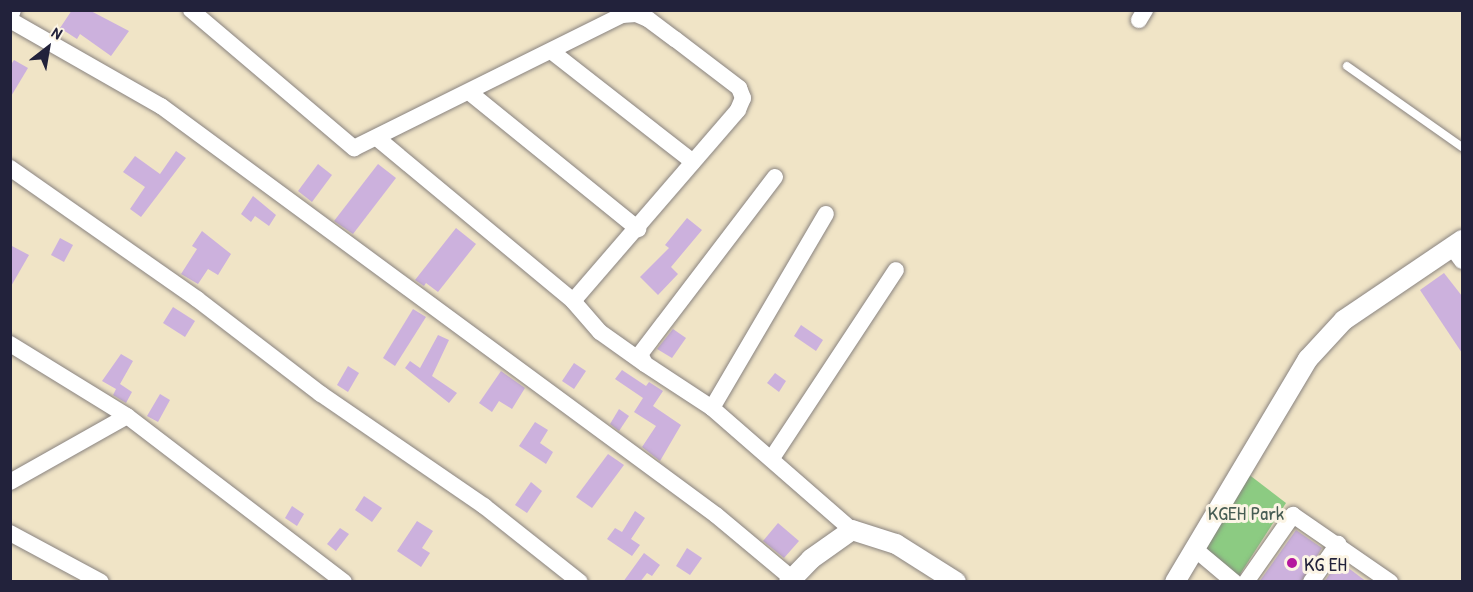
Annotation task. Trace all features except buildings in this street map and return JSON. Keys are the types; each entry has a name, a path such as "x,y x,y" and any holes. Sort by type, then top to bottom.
{"street":[{"path":"191,10 354,148 622,15 636,14 648,19 730,81 739,88 743,98 738,110 638,229 573,301"},
{"path":"10,20 161,106 716,515 792,580 811,559 852,530"},
{"path":"551,51 693,162"},
{"path":"469,92 638,229"},
{"path":"377,138 573,301 600,332 712,408 852,530 896,544 956,582"},
{"path":"10,168 197,299 321,394 484,506 580,582"},
{"path":"645,364 640,354 645,345 775,177"},
{"path":"712,408 826,214"},
{"path":"1175,582 1308,359 1344,320 1459,249"},
{"path":"772,458 896,270"},
{"path":"10,344 127,416 344,582"},
{"path":"10,482 127,416"},
{"path":"1246,582 1293,515 1338,544 1382,579"},
{"path":"10,533 101,582"},
{"path":"1311,582 1338,544"},
{"path":"1196,550 1234,582"}],"lane":[{"path":"1347,66 1462,147"}],"green space":[{"name":"KGEH Park","path":"1239,467 1286,503 1237,579 1190,547"}],"place":[{"name":"KG EH","path":"1292,563"}]}
